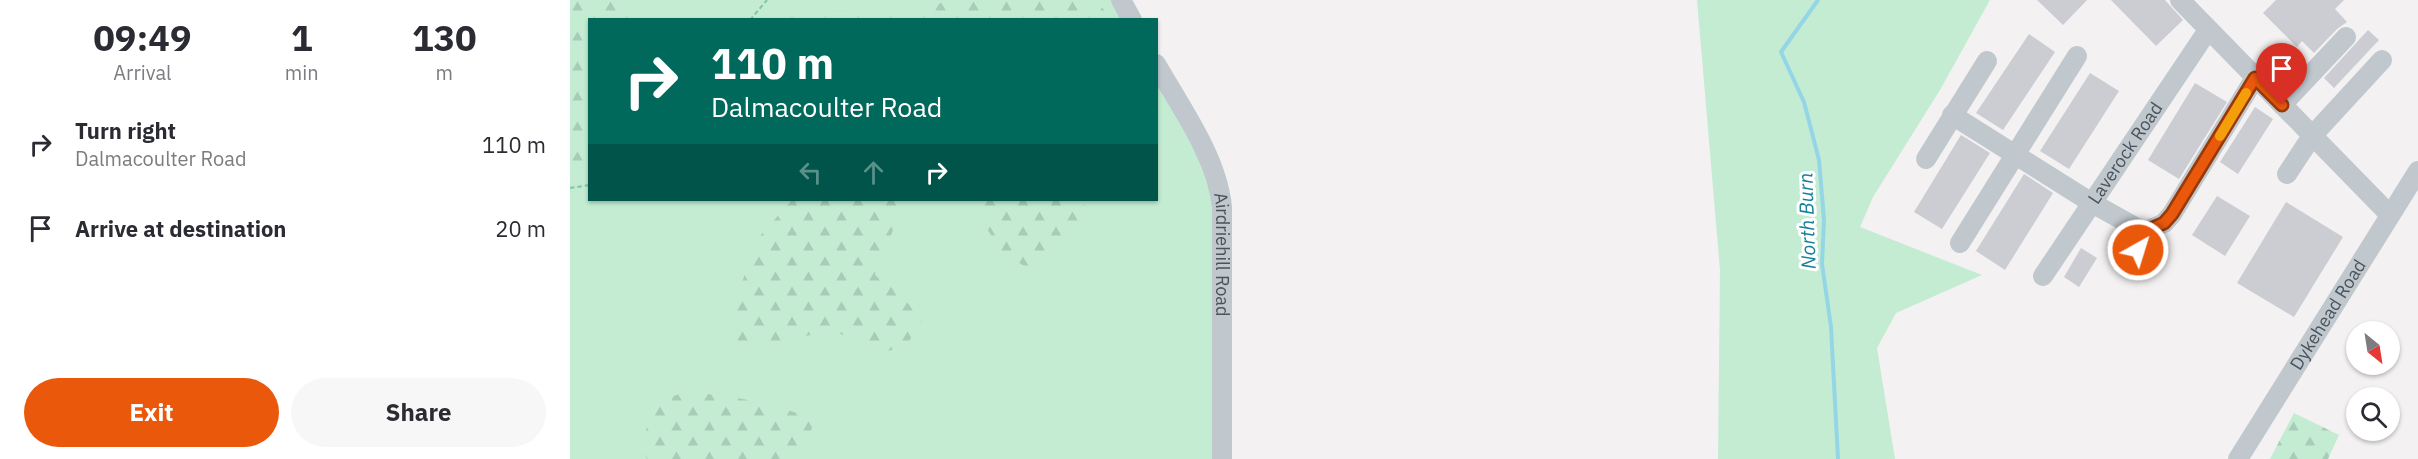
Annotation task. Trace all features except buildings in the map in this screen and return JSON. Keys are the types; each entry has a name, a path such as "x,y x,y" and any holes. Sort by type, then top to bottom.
{"street":[{"path":"1122,0 1131,18"},
{"path":"2180,0 2390,215"},
{"name":"Laverock Road","path":"2043,276 2208,30"},
{"path":"2282,105 2346,37"},
{"path":"1960,243 2078,56"},
{"path":"1926,159 1987,60"},
{"path":"2287,174 2312,136 2382,60"},
{"name":"Airdriehill Road","path":"1158,68 1213,168 1220,186 1222,207 1222,459"},
{"path":"2127,268 2138,250 2144,232 2164,223 2172,214 2255,78"},
{"path":"1952,115 2092,203 2144,232"},
{"name":"Dykehead Road","path":"2238,459 2418,171"}],"path":[{"path":"752,18 767,0"},
{"path":"570,188 588,185"}],"green space":[{"path":"570,0 1113,0 1122,18 588,18 588,201 1158,201 1158,83 1196,153 1213,200 1213,459 570,459"},
{"path":"570,0 638,0 631,18 588,18 588,162 570,166"},
{"path":"945,0 1098,0 1108,18 781,18 812,11 891,13 931,8"},
{"path":"1697,0 1990,0 1940,90 1873,197 1860,227 1982,275 1896,313 1877,348 1895,459 1718,459 1720,270"},
{"path":"791,201 905,201 875,275 900,294 922,320 908,343 889,351 832,331 740,348 732,323 738,293 759,237"},
{"path":"966,201 1083,201 1093,220 1026,267 1003,253"},
{"path":"685,392 752,401 816,420 806,441 783,459 647,459 644,446 648,422 654,409 664,400"},
{"path":"2294,413 2339,435 2328,459 2270,459"}],"waterway":[{"name":"North Burn","path":"1818,0 1781,52 1804,102 1819,160 1824,220 1822,264 1831,327 1838,459"}],"slow traffic":[{"path":"2220,136 2246,93"}],"route":[{"path":"2138,250 2144,232 2157,228 2172,214 2255,78 2282,105"}]}
